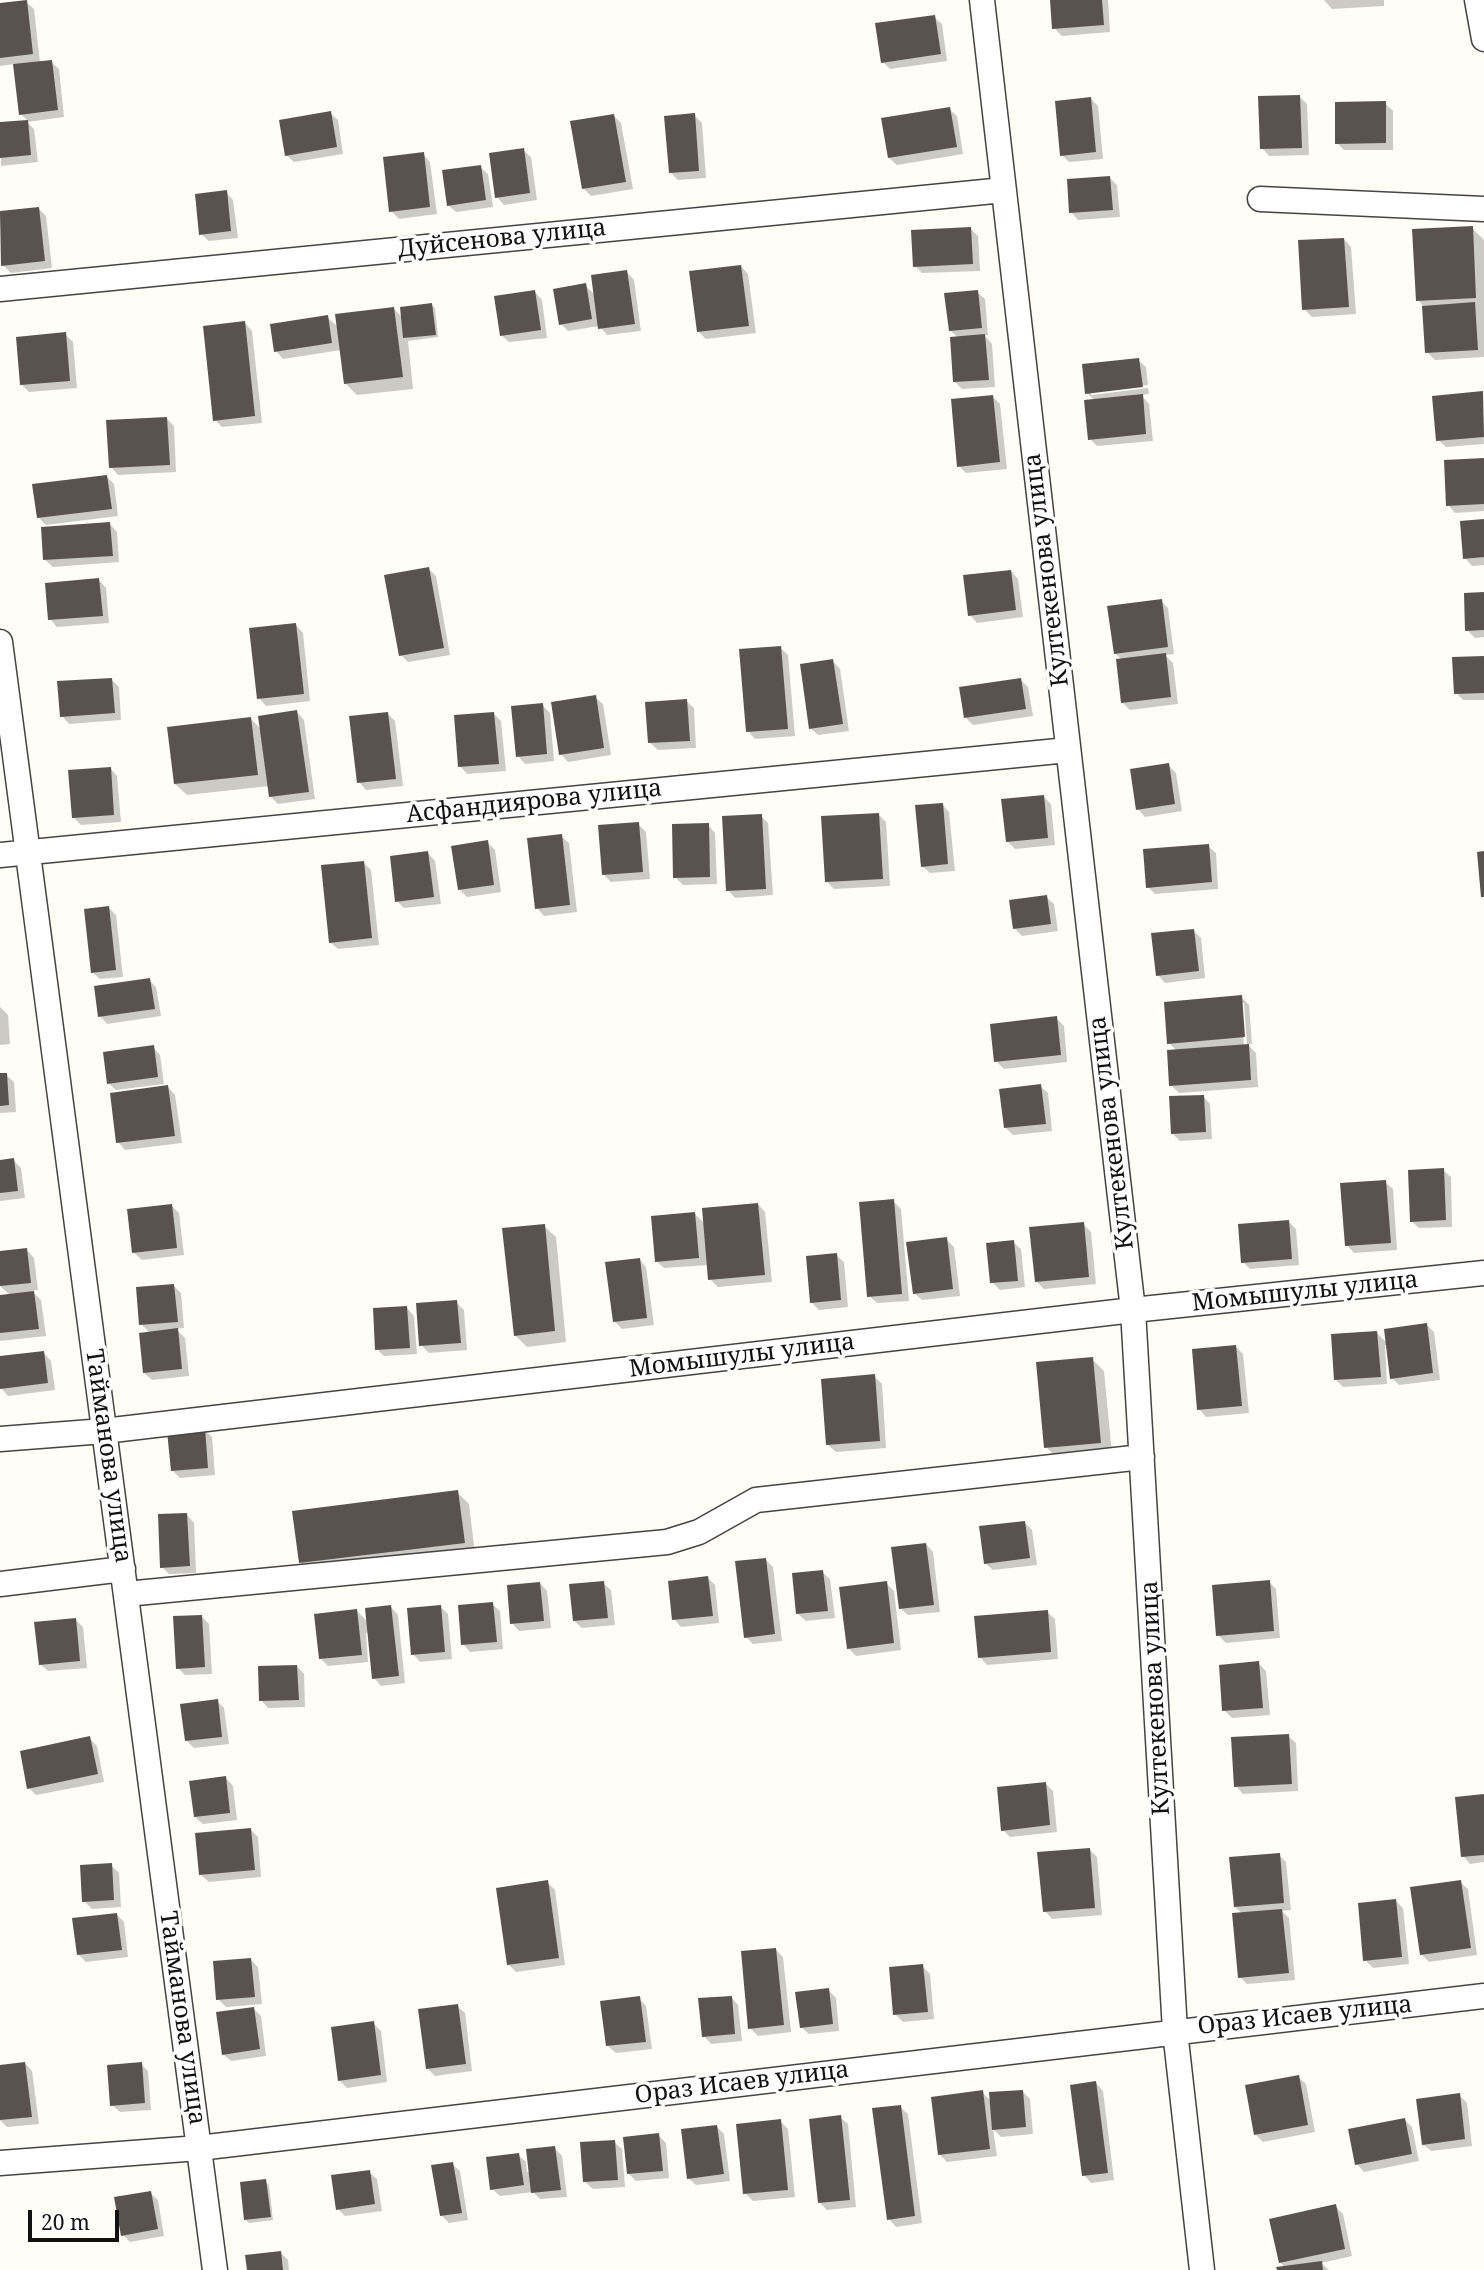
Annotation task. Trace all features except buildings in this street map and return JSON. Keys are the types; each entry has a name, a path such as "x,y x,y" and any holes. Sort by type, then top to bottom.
{"street":[{"name":"Култекенова улица","path":"982,0 1133,1310 1175,2031 1202,2270"},
{"path":"1477,0 1484,38"},
{"name":"Дуйсенова улица","path":"0,289 1004,190"},
{"path":"1260,199 1484,209"},
{"name":"Тайманова улица","path":"0,642 215,2270"},
{"name":"Асфандиярова улица","path":"0,855 1068,750"},
{"name":"Момышулы улица","path":"0,1439 104,1431 1133,1310 1484,1273"},
{"path":"126,1594 667,1542 699,1532 756,1500 1142,1457"},
{"path":"0,1584 123,1569"},
{"name":"Ораз Исаев улица","path":"0,2163 199,2148 1484,1996"}]}
